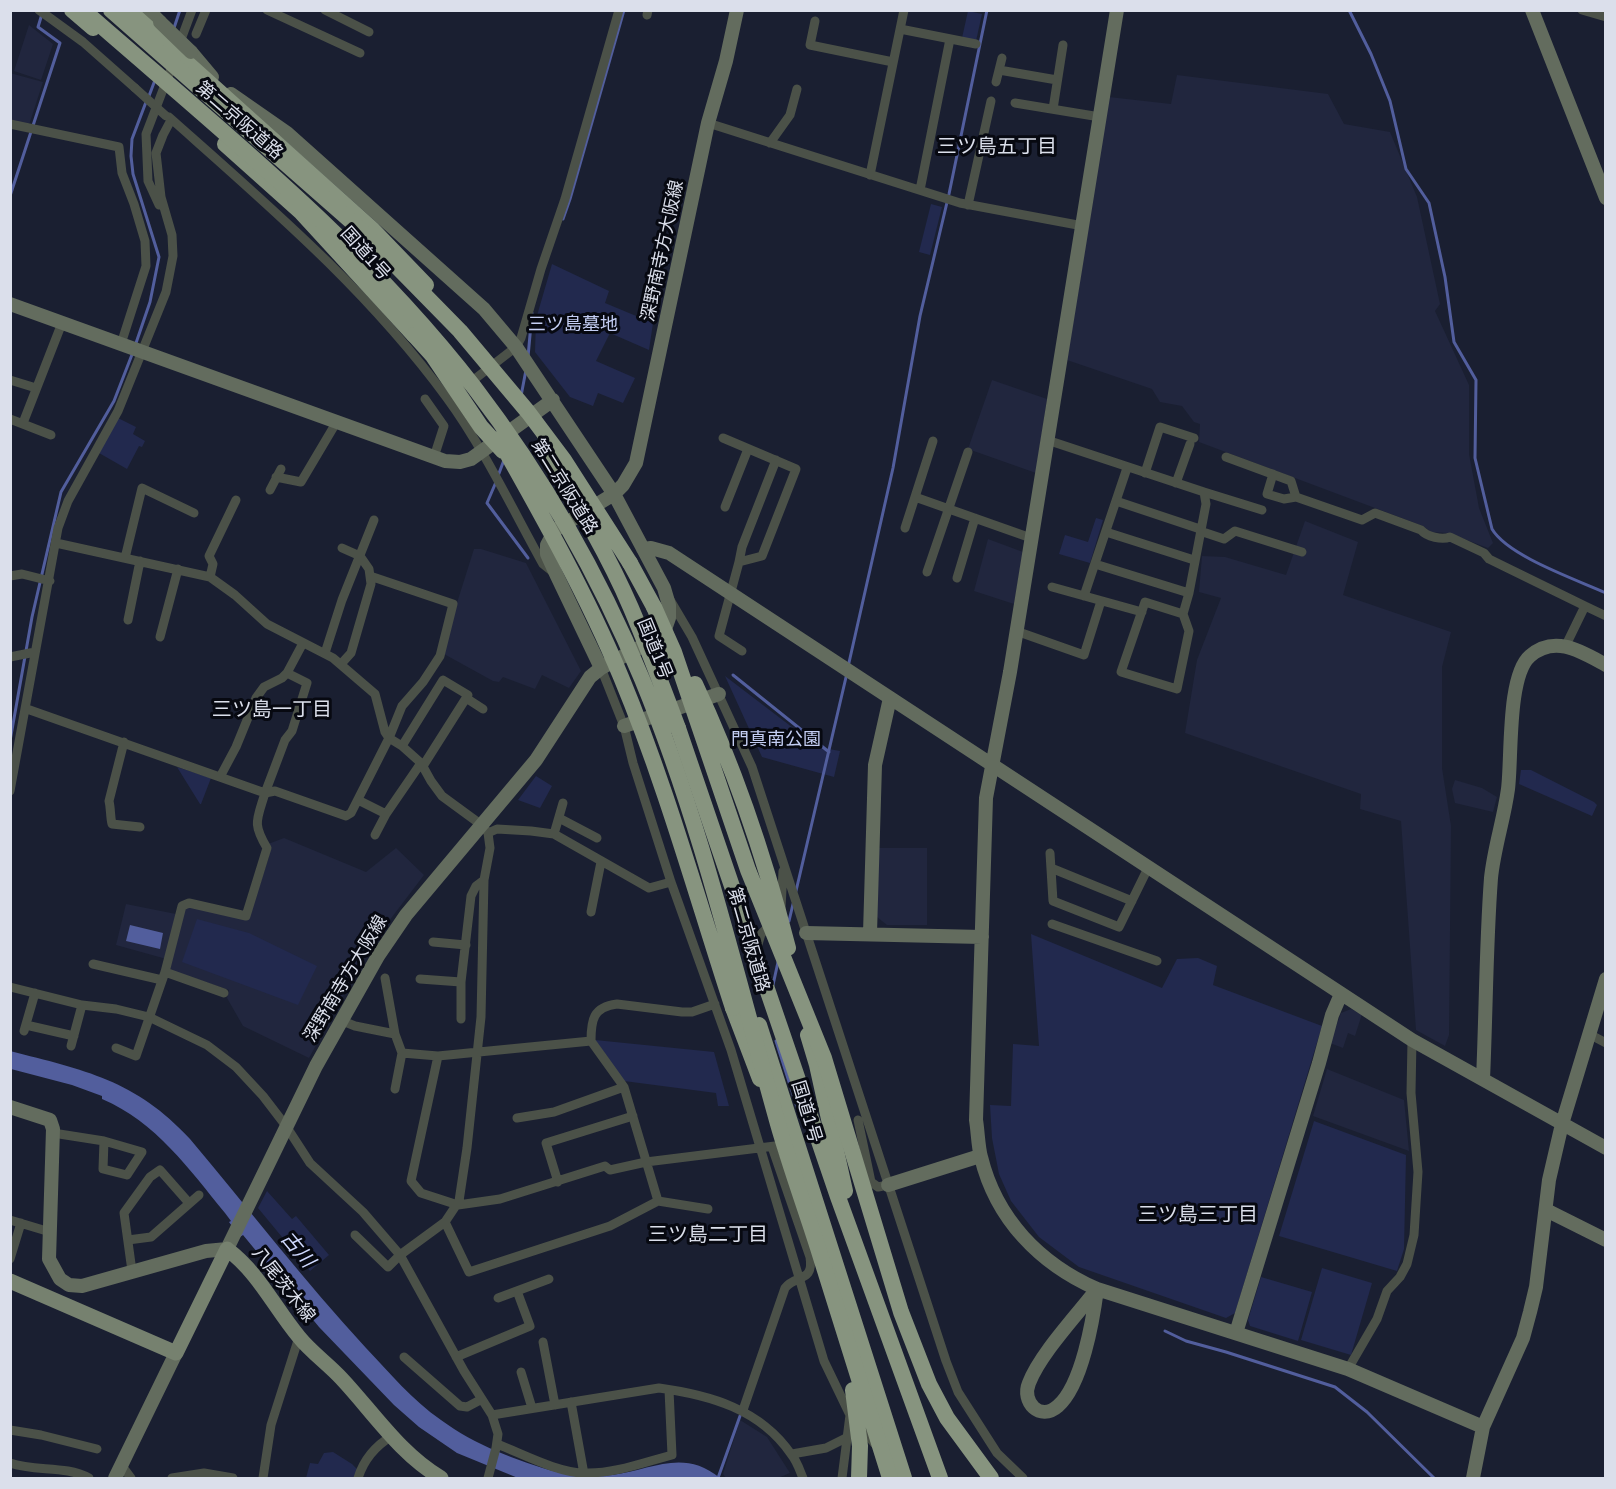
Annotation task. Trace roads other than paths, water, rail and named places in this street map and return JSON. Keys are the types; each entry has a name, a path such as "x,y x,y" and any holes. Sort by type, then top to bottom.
{"highway":[{"name":"国道1号","path":"72,10 301,212 433,356 453,396 543,493 585,552 617,612 710,816 755,958 940,1479"},
{"name":"第二京阪道路","path":"83,10 266,171 389,288 442,348 503,426 542,486 580,550 613,613 642,679 692,820 779,1128 816,1244"},
{"name":"第二京阪道路","path":"111,10 360,228 460,331 528,412 564,460 601,515 654,607"},
{"name":"国道1号","path":"128,10 374,230 441,300 490,367 575,499 618,580 631,608 672,730 696,819 898,1475"},
{"path":"298,232 301,212"},
{"path":"389,288 463,382 498,437 556,540 596,622 621,678 651,757 733,1008 762,1085 799,1155"},
{"path":"654,607 678,650 714,725 748,809 776,902 805,1025 817,1065 846,1196 851,1233"},
{"path":"654,607 685,683 740,850 824,1058 901,1312 929,1384 946,1418 983,1479"},
{"path":"816,1244 898,1475"},
{"path":"816,1244 854,1396 860,1446 859,1479"},
{"path":"946,1418 992,1479"}],"main road":[{"name":"八尾茨木線","path":"176,1353 227,1249 246,1265 299,1337 340,1377 392,1436 425,1469 441,1479"},
{"path":"10,1281 176,1353"}],"street":[{"path":"148,10 178,37 175,50"},
{"path":"172,235 148,181 146,134 157,83 175,50 192,10"},
{"path":"196,34 206,10"},
{"path":"267,10 287,15 360,53"},
{"path":"325,10 369,33"},
{"path":"453,396 516,347 521,338 541,268 565,199 619,10"},
{"name":"深野南寺方大阪線","path":"601,668 547,554 549,538 555,530 614,494 623,485 636,463 708,123 726,61 737,10"},
{"path":"870,175 904,10"},
{"path":"1117,10 1016,631 986,798 976,1120 980,1156 1000,1206 1030,1246 1075,1280 1348,1370 1483,1427"},
{"path":"1532,10 1605,198"},
{"path":"1582,10 1605,17"},
{"path":"42,13 83,42 298,232 384,319 453,396 543,564 557,576"},
{"path":"815,21 810,45 893,62"},
{"path":"900,29 976,44"},
{"path":"920,190 950,39"},
{"path":"1053,109 1063,45"},
{"path":"175,50 241,102 272,121 484,309 516,347 614,494"},
{"path":"996,82 1002,58"},
{"path":"999,70 1057,80"},
{"path":"770,143 790,115 797,89"},
{"path":"969,205 991,101"},
{"path":"1015,103 1100,117"},
{"path":"133,349 166,292 173,256 172,235 161,197 156,153 169,118"},
{"path":"708,123 969,205 1083,226"},
{"path":"10,124 119,147 122,172 145,241 146,266 133,349 118,411 68,501 58,528 32,652 27,709 10,791"},
{"path":"291,156 331,173"},
{"path":"10,304 336,423 452,462 471,459 553,400"},
{"path":"22,423 62,323"},
{"path":"10,380 36,388"},
{"path":"425,399 444,426 434,457"},
{"path":"10,419 51,435"},
{"path":"270,490 279,473 301,482 336,423"},
{"path":"1145,473 1160,427 1192,441 1176,483"},
{"path":"723,438 796,469 762,556 740,562"},
{"path":"1047,440 1127,468 1262,510"},
{"path":"905,528 933,441"},
{"path":"725,507 748,448"},
{"path":"927,572 968,452"},
{"path":"1226,457 1291,481 1296,497"},
{"path":"742,651 719,636 732,594 742,547 776,460"},
{"path":"1084,596 1127,468"},
{"path":"1273,474 1267,494 1284,499 1296,497 1362,520 1375,513 1421,530 1425,534 1446,539 1450,537 1484,552 1489,559 1605,616"},
{"path":"125,558 142,488 194,513"},
{"path":"1182,614 1145,603 1121,672 1178,689 1189,631 1182,614 1189,593 1206,504 1204,492"},
{"name":"深野南寺方大阪線","path":"227,1249 340,1020 390,937 485,830 536,760 590,677 601,668 663,635 669,618 669,605 664,588 614,494"},
{"path":"915,497 1031,538"},
{"path":"210,577 213,564 209,556 236,501"},
{"path":"1116,501 1224,539 1235,531 1302,552"},
{"path":"957,578 975,518"},
{"path":"325,653 342,600 374,520"},
{"path":"1106,532 1194,560"},
{"path":"56,543 210,577 235,595 267,624 325,653 375,694 385,732 389,738 402,746 422,765 442,796 485,830 490,848 484,880 481,1017 467,1148 458,1205 445,1222 400,1255 388,1267 355,1235"},
{"path":"341,664 351,653 371,584 369,569 360,556 342,548"},
{"path":"643,549 651,548 669,553 1412,1040 1605,1148"},
{"path":"128,620 140,561"},
{"path":"1095,564 1189,593"},
{"path":"160,637 178,569"},
{"path":"10,576 22,574 47,580"},
{"path":"27,709 265,793 276,791 346,816 351,813 358,800 402,706 423,682 440,656 453,604 370,576"},
{"path":"1052,587 1142,612"},
{"path":"664,588 692,636 752,767 806,933 858,1120 871,1182 878,1187 888,1185 980,1156"},
{"path":"1016,631 1084,655 1101,601"},
{"path":"1566,645 1585,606"},
{"path":"220,777 236,747 256,698 264,687 287,673 303,643"},
{"path":"1483,1079 1491,878 1508,790 1516,686 1523,664 1530,655 1552,646 1566,645 1605,664"},
{"path":"15,657 32,652"},
{"path":"601,668 624,726 633,763 671,882 715,1004 824,1361 850,1415 898,1475"},
{"path":"116,1048 136,1056 163,976 182,906 189,903 246,916 267,849 258,834 256,824 265,793 285,740 292,730 307,683 287,673"},
{"path":"375,834 386,814 422,765 468,695 443,680 402,746"},
{"path":"624,726 719,694"},
{"path":"466,698 483,709"},
{"path":"870,933 875,765 890,698"},
{"path":"124,742 109,801 110,817 112,824 140,827"},
{"path":"358,800 386,814"},
{"path":"554,834 562,803"},
{"path":"559,818 597,838"},
{"path":"485,830 554,834 649,888 671,882"},
{"path":"1050,854 1053,902 1119,927 1149,866"},
{"path":"591,912 601,862"},
{"path":"755,958 761,934 777,918 781,909 783,863"},
{"path":"1051,868 1132,901"},
{"path":"461,1019 461,982 471,896 476,886 484,880"},
{"path":"1082,935 1088,915"},
{"path":"1052,924 1157,961"},
{"path":"806,933 982,937"},
{"path":"433,942 466,945"},
{"path":"93,964 163,976 224,993"},
{"path":"385,978 394,1034 402,1053 395,1089"},
{"path":"1473,1479 1483,1427 1523,1338 1530,1312 1549,1180 1562,1124 1605,979"},
{"path":"420,980 461,982"},
{"path":"10,987 82,1005 116,1009 149,1017 207,1045 236,1067 263,1096 310,1163 363,1212 400,1255 456,1357 492,1415 498,1434 488,1479"},
{"path":"35,993 25,1028 73,1041 82,1005"},
{"path":"1236,1333 1332,1015 1341,994"},
{"path":"658,1201 624,1088 591,1041 594,1016 606,1005 617,1004 692,1012 715,1004"},
{"path":"340,1020 355,1026 394,1034"},
{"path":"1589,1034 1605,1042"},
{"path":"1348,1370 1377,1319 1387,1291 1400,1277 1407,1264 1414,1235 1418,1172 1411,1093 1412,1040"},
{"path":"402,1053 438,1056 591,1041"},
{"path":"438,1056 411,1181 421,1193 458,1205 500,1199 605,1166 610,1170 646,1162 774,1147 810,1257 808,1273 799,1280 789,1282 785,1288 743,1410"},
{"path":"517,1118 554,1112 624,1088"},
{"path":"10,1107 50,1120 53,1133 50,1259 60,1279 69,1285 82,1286 206,1251 227,1249"},
{"path":"558,1182 546,1143 633,1116"},
{"path":"858,1120 888,1185 958,1392 997,1453 1023,1479"},
{"path":"53,1133 104,1141 142,1152 127,1175 104,1169 104,1141"},
{"path":"132,1271 124,1213 150,1177 160,1170 189,1203"},
{"path":"128,1240 151,1237 199,1195"},
{"path":"445,1222 469,1272 610,1226 658,1201 708,1209"},
{"path":"1546,1210 1605,1239"},
{"path":"10,1220 50,1232"},
{"path":"10,1259 21,1223"},
{"path":"498,1299 549,1279"},
{"path":"1097,1289 1093,1322 1073,1384 1059,1405 1050,1411 1040,1412 1030,1407 1027,1391 1029,1382 1048,1352 1097,1289"},
{"path":"456,1357 530,1326 517,1291"},
{"path":"263,1479 271,1425 299,1337"},
{"path":"543,1342 555,1405"},
{"path":"115,1479 176,1353"},
{"path":"404,1357 460,1406 466,1407 482,1399"},
{"path":"521,1372 532,1408"},
{"path":"492,1415 659,1388 712,1398 743,1410 767,1427 792,1454 803,1479"},
{"path":"496,1446 564,1470 584,1474 672,1455 669,1390"},
{"path":"571,1402 584,1474"},
{"path":"842,1479 850,1415"},
{"path":"10,1430 97,1449"},
{"path":"358,1479 362,1466 378,1444 392,1436"},
{"path":"792,1454 826,1448 846,1438"},
{"path":"10,1463 23,1467 80,1473 89,1479"},
{"path":"122,1466 130,1479"},
{"path":"172,1479 204,1473 233,1479"}],"waterway":[{"path":"174,28 180,10"},
{"path":"563,219 624,10"},
{"path":"848,667 893,468 920,316 949,194 987,10"},
{"path":"1349,10 1371,54 1390,101 1406,169 1429,203 1445,277 1454,342 1476,380 1475,458 1492,529 1500,539 1527,557 1606,593"},
{"path":"10,196 60,43 38,27 42,14"},
{"path":"149,96 155,80"},
{"path":"135,346 150,302 159,257 133,174 131,156 132,139 146,102"},
{"path":"528,357 532,313"},
{"path":"10,741 32,617 61,492 114,401 133,352"},
{"path":"521,396 526,370"},
{"path":"498,476 504,460"},
{"path":"496,482 487,503 528,558"},
{"path":"796,891 847,673"},
{"path":"733,675 829,752"},
{"path":"789,921 793,904"},
{"path":"773,985 778,962"},
{"path":"776,1041 799,1113"},
{"path":"1165,1331 1186,1341 1335,1387 1367,1412 1434,1478"},
{"path":"718,1478 740,1416"}],"district":[{"name":"三ツ島五丁目","path":"997,147"},
{"name":"三ツ島一丁目","path":"272,710"},
{"name":"三ツ島三丁目","path":"1198,1215"},
{"name":"三ツ島二丁目","path":"708,1235"}],"park label":[{"name":"三ツ島墓地","path":"573,325"},
{"name":"門真南公園","path":"776,740"}],"water label":[{"name":"古川","path":"297,1250"}]}
